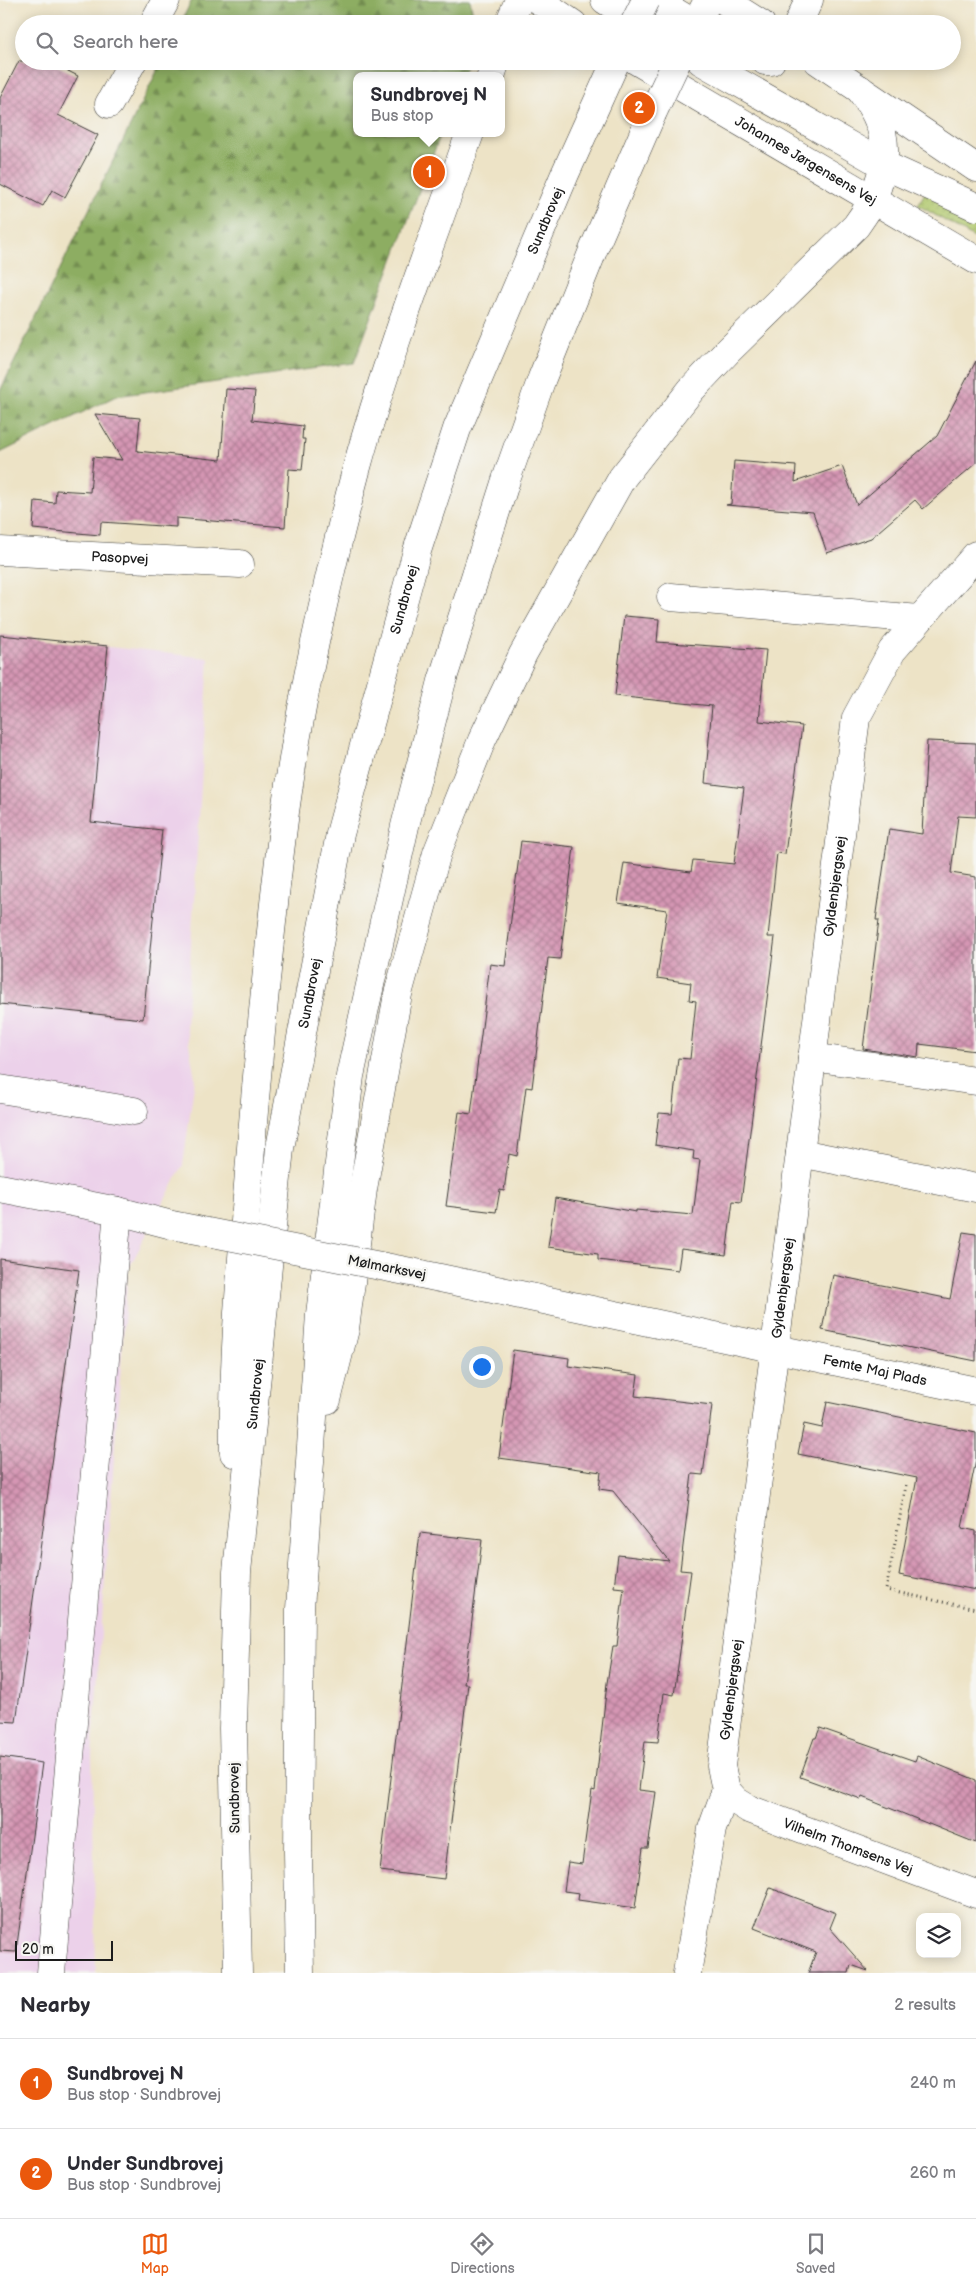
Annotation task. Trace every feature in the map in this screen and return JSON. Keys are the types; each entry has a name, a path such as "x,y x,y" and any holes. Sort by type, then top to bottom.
{"main road":[{"path":"158,15 166,0"},
{"path":"503,0 504,15"},
{"path":"513,15 519,0"},
{"path":"538,0 560,15"},
{"path":"604,0 628,15"},
{"path":"638,15 646,0"},
{"path":"656,0 680,15"},
{"path":"700,15 708,0"},
{"path":"723,0 747,15"},
{"path":"802,15 809,0"},
{"path":"109,104 128,70"},
{"name":"Sundbrovej","path":"238,1973 233,1728 236,1572 280,1148 340,834 417,551 457,429 612,70"},
{"name":"Johannes Jørgensens Vej","path":"651,70 976,260"},
{"path":"300,1973 298,1852 300,1609 320,1314 350,1076 405,826 442,681 542,378 587,267 673,70"},
{"path":"717,70 884,165 976,207"},
{"path":"832,70 976,168"},
{"path":"310,1471 345,1329 363,1189 398,994 437,853 482,740 523,654 622,478 691,390 727,352 856,226 872,200 884,165 884,147 878,120 860,89"},
{"path":"236,1572 233,1383 260,1042 286,809 316,639 358,464 388,368 469,137"},
{"name":"Pasopvej","path":"0,551 240,564"},
{"name":"Gyldenbjergsvej","path":"726,1790 721,1766 856,718 892,651 976,554"},
{"path":"671,597 919,619"},
{"path":"812,1057 976,1081"},
{"path":"0,1089 134,1111"},
{"path":"800,1154 976,1188"},
{"name":"Mølmarksvej","path":"0,1188 774,1348"},
{"path":"51,1973 118,1211"},
{"name":"Femte Maj Plads","path":"774,1348 976,1391"},
{"path":"687,1973 712,1829 726,1790"},
{"name":"Vilhelm Thomsens Vej","path":"726,1790 736,1801 749,1809 976,1894"}],"path":[{"path":"906,1485 886,1590 976,1609"}],"shaded area":[{"path":"0,635 209,658 186,1027 195,1078 183,1165 128,1270 92,1756 96,1973 0,1973"}],"green space":[{"path":"192,0 470,0 473,15 184,15"},
{"path":"158,70 464,70 464,72 353,72 353,137 439,137 354,363 116,396 0,453 0,391"},
{"path":"925,193 976,218 976,239 918,205"}],"building":[{"path":"15,69 66,70 78,76 58,115 98,135 65,197 52,190 43,206 0,184 0,98"},
{"path":"976,361 976,463 923,509 915,500 871,538 827,553 813,512 726,505 731,504 734,461 796,466 795,482 842,466 857,505 937,436"},
{"path":"226,389 255,391 252,420 303,426 302,439 305,439 302,470 289,469 285,527 176,518 176,527 101,522 100,535 33,529 35,501 55,503 56,490 90,492 93,457 122,460 95,414 140,418 137,451 221,460"},
{"path":"624,616 659,619 657,642 766,650 759,721 802,726 785,854 777,853 768,937 775,937 741,1202 733,1201 726,1255 681,1249 678,1270 598,1260 598,1254 548,1247 555,1198 636,1212 636,1210 693,1215 700,1160 693,1159 694,1151 655,1145 659,1113 672,1114 678,1058 690,1059 696,1001 689,1000 691,983 657,978 667,910 618,903 624,863 691,872 693,860 734,864 744,788 705,783 712,706 615,696"},
{"path":"0,635 108,646 91,822 162,830 143,1019 0,1004"},
{"path":"927,741 976,743 976,817 958,816 951,873 976,877 976,1051 919,1044 918,1057 863,1049 879,920 876,920 889,829 922,834"},
{"path":"521,841 574,847 560,959 548,958 532,1088 526,1087 517,1156 509,1154 504,1191 500,1190 496,1212 446,1206 459,1112 471,1114 490,964 505,966"},
{"path":"963,1232 976,1234 976,1361 822,1330 833,1275 950,1299"},
{"path":"0,1259 79,1270 16,1722 0,1721"},
{"path":"513,1350 569,1358 568,1366 638,1375 635,1396 712,1405 703,1475 692,1474 680,1570 691,1571 674,1695 664,1693 658,1742 645,1741 639,1790 656,1792 648,1848 643,1848 635,1908 578,1900 579,1893 564,1891 568,1862 582,1864 592,1790 595,1791 607,1683 613,1646 617,1646 624,1588 614,1587 618,1555 669,1561 613,1491 599,1489 601,1472 499,1458"},
{"path":"827,1402 976,1433 976,1460 962,1528 976,1531 976,1590 899,1575 917,1478 798,1454 804,1424 822,1428"},
{"path":"420,1533 482,1540 464,1684 468,1684 444,1879 380,1871"},
{"path":"820,1728 915,1761 917,1756 976,1780 976,1843 862,1797 861,1799 800,1777 814,1738 816,1738"},
{"path":"0,1757 42,1763 16,1952 0,1951"},
{"path":"770,1888 836,1913 830,1928 868,1971 851,1965 849,1973 808,1973 816,1952 754,1928"}],"place":[{"name":"Under Sundbrovej","path":"639,108"},
{"name":"Sundbrovej N","path":"429,172"}]}
